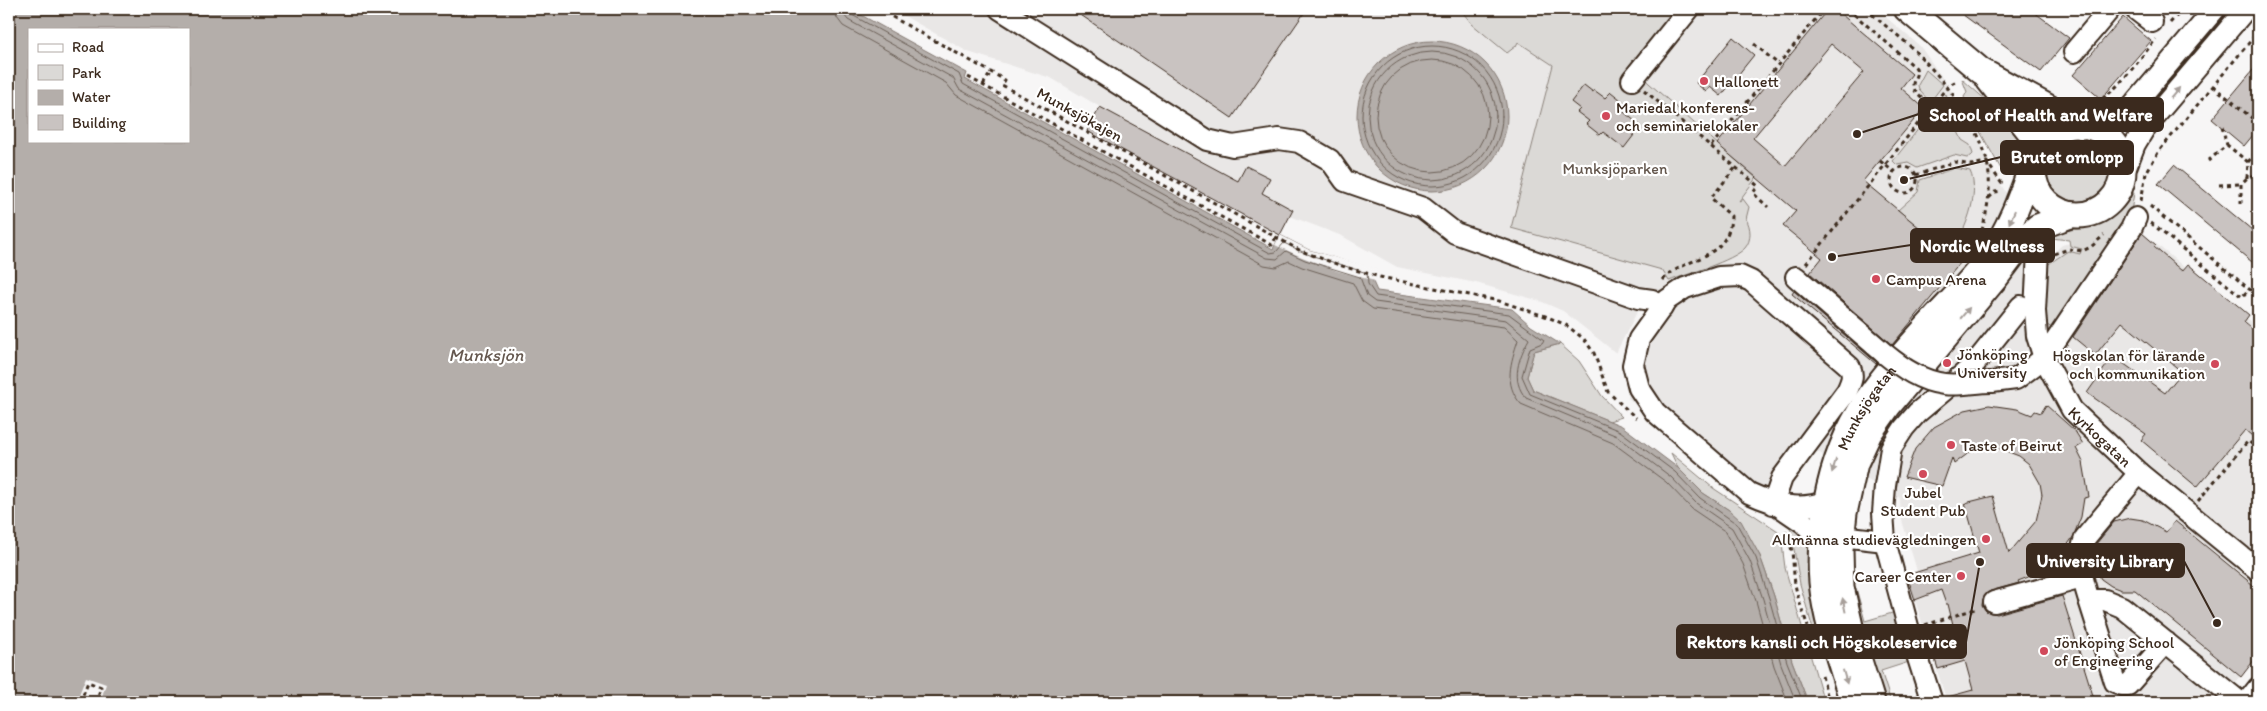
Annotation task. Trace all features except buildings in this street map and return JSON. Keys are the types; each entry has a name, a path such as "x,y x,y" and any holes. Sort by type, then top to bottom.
{"main road":[{"path":"1907,9 1981,71 2032,134 2038,151"},
{"path":"1981,71 2088,127 2114,143 2121,160 2122,178 2117,192 2109,203 2097,211 2084,215 2070,215 2058,211 2047,203 2039,193 2034,181 2033,168 2038,151 2058,130 2070,126 2088,127"},
{"name":"Munksjögatan","path":"1872,702 1855,648 1840,587 1831,538 1826,501 1832,472 1853,420 1891,368 1989,258 2010,220 2038,151"},
{"name":"Munksjögatan","path":"1853,702 1824,596 1821,566 1863,444 1876,423 2027,236 2038,227 2070,215"}],"street":[{"path":"1000,9 1207,140 1233,146 1279,139 1300,142 1330,160 1345,181 1423,208 1455,233 1638,298 1645,298 1658,305"},
{"path":"2074,52 2110,9"},
{"path":"2136,9 2161,26"},
{"path":"2088,127 2111,124 2126,114 2215,9"},
{"path":"2122,178 2144,130 2246,9"},
{"path":"1632,80 1688,10"},
{"path":"1796,277 1885,354 1904,368 1925,379 1945,384 2016,380 2044,358 2132,229 2136,218"},
{"name":"Kyrkogatan","path":"2038,251 2035,312 2037,336 2044,358 2072,410 2139,473 2258,570"},
{"path":"1775,504 1782,478 1847,391 1852,379 1850,367 1751,281 1740,276 1719,277 1685,288 1658,305 1639,339 1633,365 1639,388 1655,412 1749,493 1775,504 1831,538 1885,541"},
{"path":"1932,702 1909,630 1885,541 1884,504 1887,465 1891,448 1917,413 1973,366 2021,306"},
{"path":"2139,473 2085,538 2080,550 2082,578 2115,682 2128,685 2166,642"},
{"path":"1775,504 1803,508 1826,501"},
{"path":"1994,602 2082,578"},
{"path":"2089,600 2105,600 2122,607 2240,702"},
{"path":"2247,702 2258,688"}],"path":[{"name":"Munksjökajen","path":"878,9 1005,80 1002,85 1277,238"},
{"path":"1711,146 1824,9"},
{"path":"1848,9 1916,68 1916,78 1913,83 1914,91 1932,106"},
{"path":"1866,9 1914,50 1948,86 1965,112 1983,147 1988,162 2002,184"},
{"path":"2111,92 2161,26 2183,9"},
{"path":"2249,289 2242,297 2151,223 2136,218 2142,199 2143,181 2152,161 2258,32"},
{"path":"1754,44 1778,64"},
{"path":"983,85 991,72"},
{"path":"968,77 1272,245 1277,238 1301,251 1345,267 1401,282 1499,301 1540,314 1566,325 1584,339 1594,353 1608,392 1642,423"},
{"path":"1632,80 1758,186 1753,193 1768,207"},
{"path":"1796,277 1948,86 1958,80"},
{"path":"2213,86 2258,123"},
{"path":"2222,127 2227,145 2248,162"},
{"path":"2208,161 2227,145"},
{"path":"2247,178 2248,162 2258,150"},
{"path":"1880,161 1894,172"},
{"path":"1916,175 1954,162 1971,165 1988,162"},
{"path":"1980,235 1988,198 1988,162"},
{"path":"1658,305 1660,286 1671,272 1707,256 1721,244 1727,235 1731,216 1711,198 1736,167"},
{"path":"1904,167 1912,170 1916,175 1914,188 1902,193 1892,186 1894,172 1904,167"},
{"path":"2219,185 2241,184 2247,178 2258,174"},
{"path":"2241,184 2241,204"},
{"path":"1988,198 1995,192 2007,192"},
{"path":"2142,199 2249,289 2258,294"},
{"path":"2069,249 2082,251"},
{"path":"2187,514 2248,441 2258,449"},
{"path":"1855,648 1994,602"},
{"path":"80,702 88,682 102,687 96,702"}],"shaded area":[{"name":"Jönköping University","path":"892,9 1469,9 1553,65 1512,224 1689,9 1876,9 1920,46 1948,86 1965,112 1983,147 1987,162 2047,259 2062,245 2092,237 2139,230 2258,328 2258,655 2218,702 1947,702 1907,575 1917,571 1901,517 1900,498 1816,451 1781,492 1748,502 1725,486 1628,398 1652,288 1637,292 1638,310 1616,353 1563,311 1540,301 1476,283 1397,267 1342,236 1290,216 1280,235 1087,131 1100,107 1051,78 968,52"}],"green space":[{"name":"Munksjöparken","path":"1460,9 1680,9 1632,68 1756,178 1739,201 1743,199 1749,207 1746,219 1750,230 1750,237 1745,248 1731,258 1669,281 1662,270 1511,228 1553,65 1518,42 1507,53 1472,24"},
{"path":"1926,70 1943,85 1930,102 1919,90 1918,85"},
{"path":"1962,79 2012,123 2021,148 2016,169 2001,169 1978,128 1964,97 1967,92"},
{"path":"1946,94 1949,101 1948,110 1962,140 1970,145 1973,154 1967,158 1954,155 1917,168 1908,163 1897,165 1893,161"},
{"path":"2084,135 2103,145 2111,157 2113,171 2111,185 2103,197 2091,205 2070,207 2051,197 2043,185 2041,164 2051,145 2063,137"},
{"path":"1955,168 1970,171 1973,191 1969,214 1961,236 1950,253 1898,210 1918,192 1920,180"},
{"path":"2131,193 2134,193 2130,218 2057,332 2046,324 2044,319 2047,265 2068,251 2080,254 2082,249 2070,246 2069,240 2042,237 2103,222 2123,207"},
{"path":"1560,344 1579,361 1602,396 1622,417 1609,421 1533,390 1527,377 1534,351"},
{"path":"1671,453 1713,488 1778,531 1781,536 1785,568 1824,702 1808,702 1792,661 1774,596 1760,556 1729,510 1703,493 1678,468"},
{"path":"1789,520 1810,542 1826,651 1818,647 1800,584"},
{"path":"1856,588 1865,621 1899,611 1903,627 1861,639 1850,590"},
{"path":"1905,636 1912,661 1881,671 1891,702 1881,702 1864,648"}],"water":[{"name":"Munksjön","path":"9,9 850,9 967,73 965,79 1273,249 1280,235 1309,250 1374,270 1373,282 1377,291 1512,309 1531,326 1560,344 1534,351 1527,377 1533,390 1622,426 1678,468 1703,493 1729,510 1741,521 1760,556 1774,596 1792,661 1808,702 9,702"},
{"path":"1432,41 1447,42 1461,47 1474,53 1485,63 1495,74 1501,87 1506,101 1506,131 1501,145 1495,158 1485,169 1474,179 1461,185 1447,190 1432,191 1417,190 1403,185 1390,179 1379,169 1369,158 1363,145 1358,131 1357,116 1358,101 1363,87 1369,74 1379,63 1390,53 1403,47 1417,42"}],"pier":[{"path":"1280,235 1309,250 1376,269 1375,281 1337,271 1275,245"},
{"path":"86,677 106,684 100,702 76,702"}],"place":[{"name":"Hallonett","path":"1704,81"},
{"name":"Mariedal konferens- och seminarielokaler","path":"1606,116"},
{"name":"School of Health and Welfare","path":"1857,134"},
{"name":"Brutet omlopp","path":"1904,180"},
{"name":"Nordic Wellness","path":"1832,257"},
{"name":"Campus Arena","path":"1876,279"},
{"name":"Jönköping University","path":"1947,363"},
{"name":"Högskolan för lärande och kommunikation","path":"2215,364"},
{"name":"Taste of Beirut","path":"1951,445"},
{"name":"Jubel Student Pub","path":"1923,474"},
{"name":"Allmänna studievägledningen","path":"1986,539"},
{"name":"Rektors kansli och Högskoleservice","path":"1980,562"},
{"name":"Career Center","path":"1961,576"},
{"name":"University Library","path":"2217,623"},
{"name":"Jönköping School of Engineering","path":"2044,651"}]}
